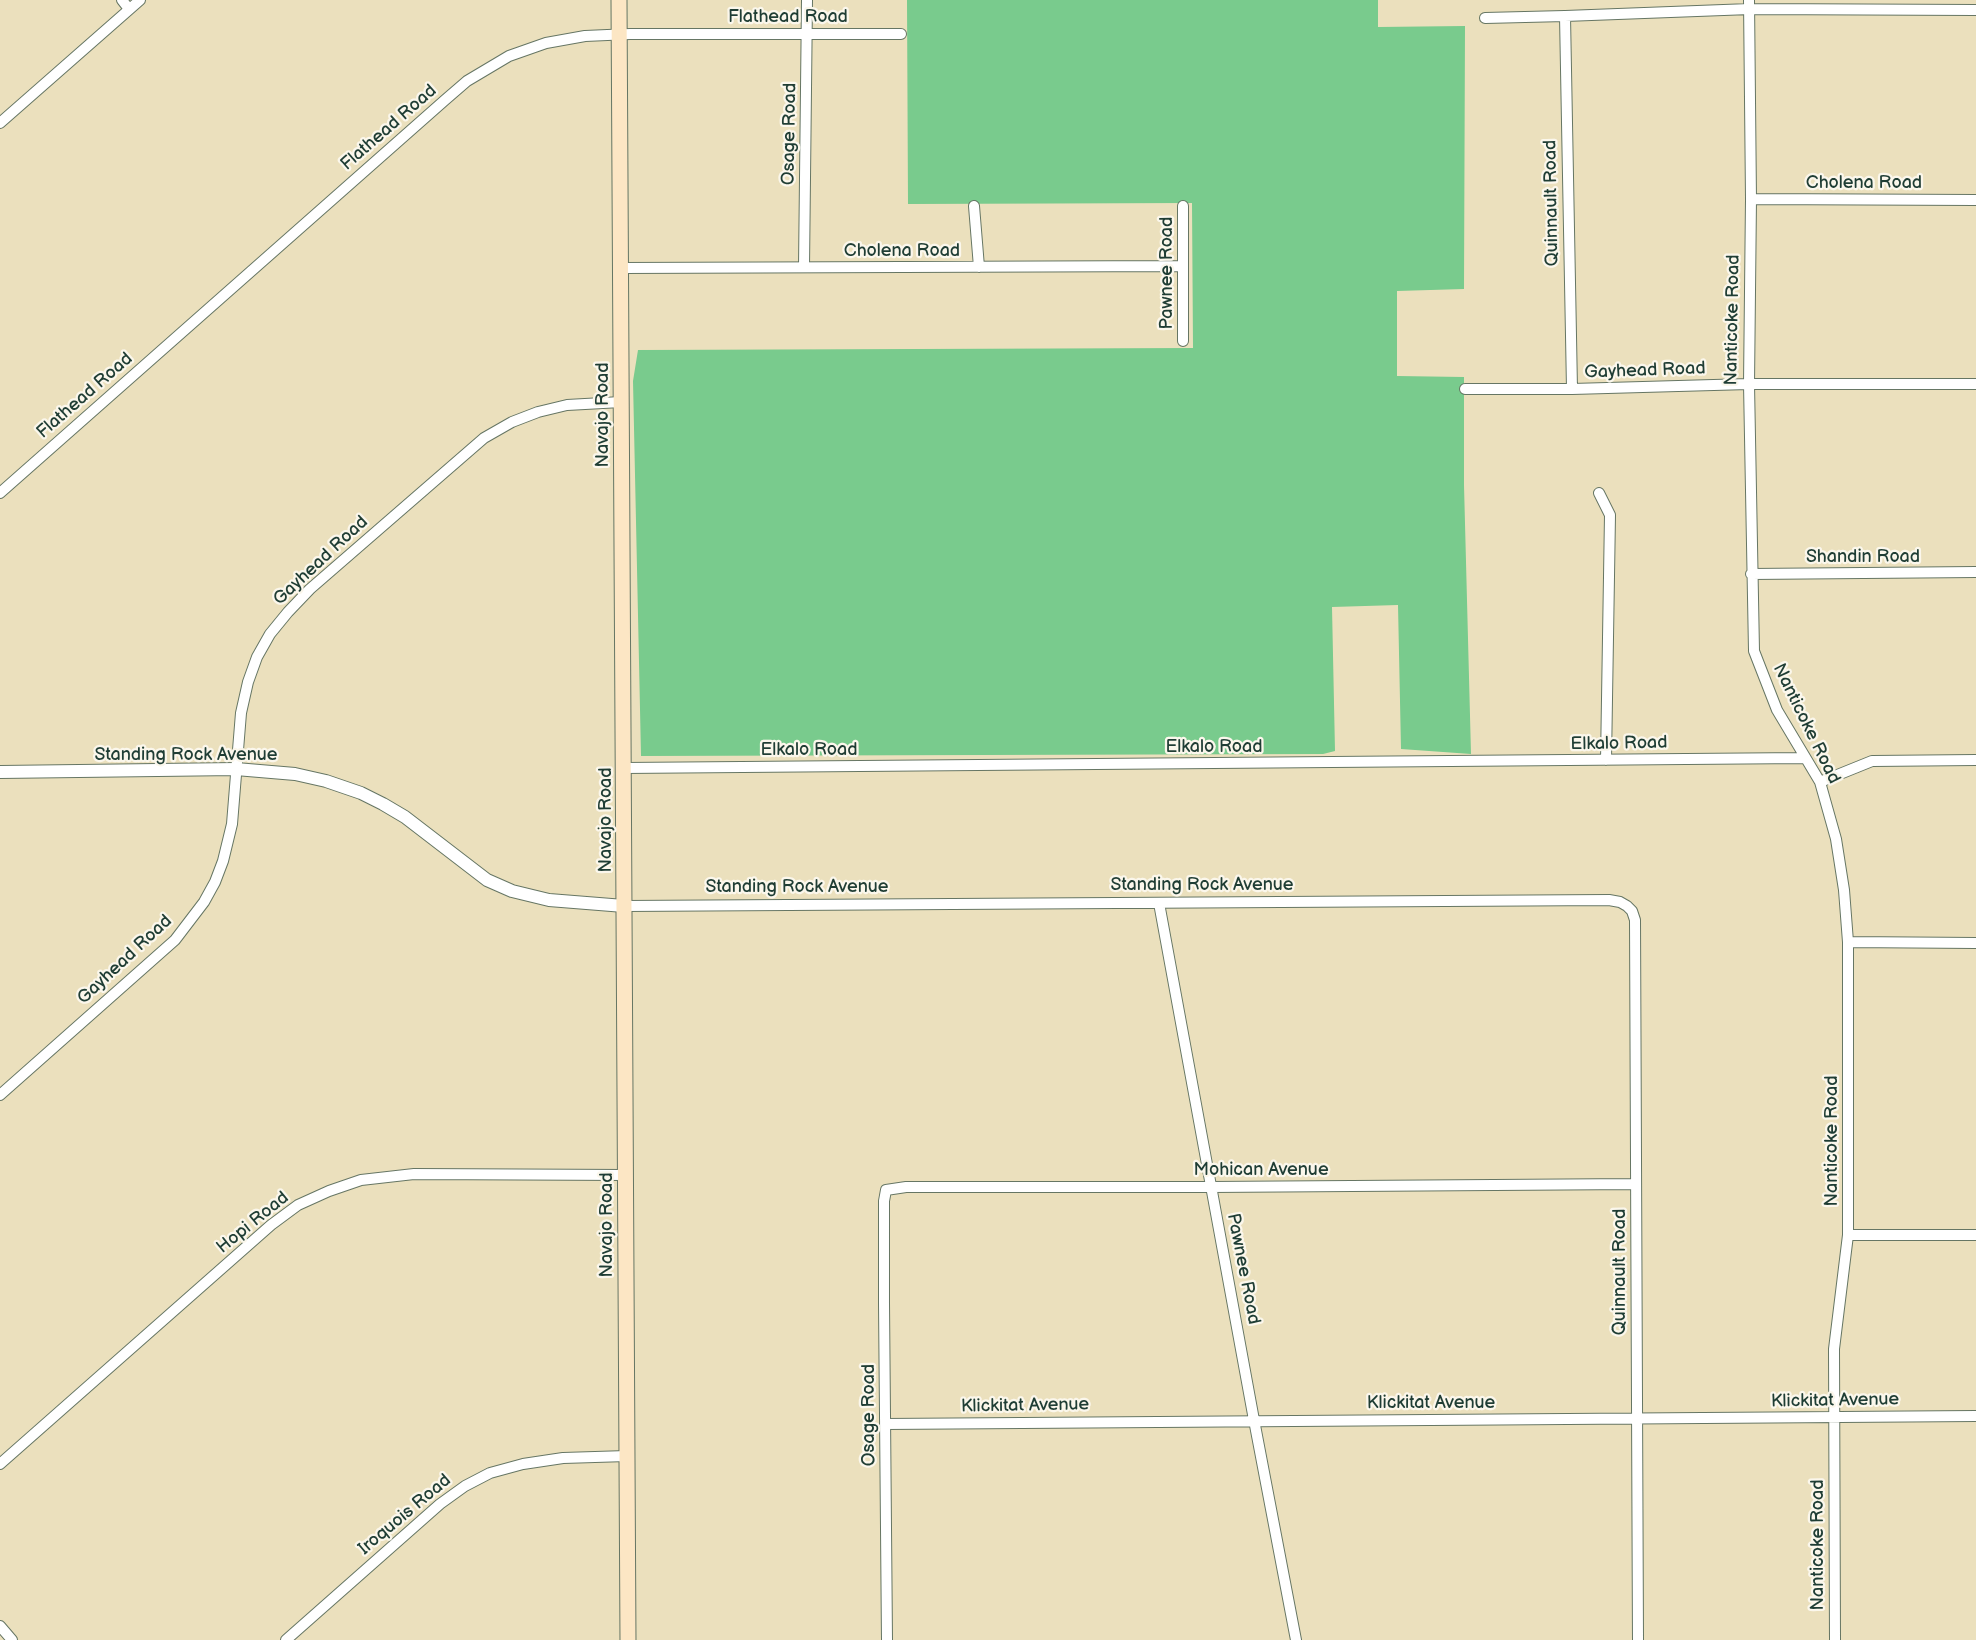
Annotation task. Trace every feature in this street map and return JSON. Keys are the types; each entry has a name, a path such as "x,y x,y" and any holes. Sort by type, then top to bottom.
{"main road":[{"name":"Navajo Road","path":"619,0 622,268 621,402 628,1640"}],"street":[{"path":"122,0 129,9"},
{"path":"0,123 140,0"},
{"name":"Osage Road","path":"804,267 807,0"},
{"path":"1485,18 1565,16 1749,4 1976,10"},
{"name":"Nanticoke Road","path":"1749,4 1751,199 1749,384 1751,574 1754,651 1777,710 1820,782 1836,838 1844,890 1848,942 1848,1235 1835,1332 1835,1640"},
{"name":"Quinnault Road","path":"1565,16 1572,389"},
{"name":"Flathead Road","path":"0,493 467,81 491,66 527,49 564,38 619,34 901,34"},
{"name":"Cholena Road","path":"1751,199 1976,200"},
{"path":"974,206 979,267"},
{"name":"Pawnee Road","path":"1183,206 1183,341"},
{"name":"Cholena Road","path":"622,268 1183,266"},
{"name":"Gayhead Road","path":"1466,389 1572,389 1749,384 1976,384"},
{"name":"Gayhead Road","path":"0,1095 174,940 191,921 212,889 223,861 232,824 241,713 248,682 257,657 270,634 310,589 484,438 512,422 538,412 567,405 621,402"},
{"path":"1598,493 1610,515 1606,760"},
{"name":"Shandin Road","path":"1751,574 1976,572"},
{"name":"Elkalo Road","path":"624,768 1804,758"},
{"path":"1820,782 1872,762 1976,760"},
{"name":"Standing Rock Avenue","path":"0,772 236,769 295,774 326,781 361,792 405,817 487,880 512,891 549,900 624,906 1609,900 1620,902 1627,906"},
{"name":"Pawnee Road","path":"1159,903 1296,1640"},
{"name":"Quinnault Road","path":"1627,906 1632,911 1635,920 1638,1640"},
{"path":"1848,942 1976,942"},
{"name":"Hopi Road","path":"0,1464 271,1225 298,1206 329,1190 361,1180 414,1174 626,1175"},
{"name":"Mohican Avenue","path":"886,1190 916,1187 1635,1184"},
{"name":"Osage Road","path":"886,1190 884,1210 887,1640"},
{"path":"1848,1235 1976,1235"},
{"name":"Klickitat Avenue","path":"885,1424 1976,1416"},
{"name":"Iroquois Road","path":"286,1640 440,1504 482,1477 531,1462 563,1458 627,1456"},
{"path":"0,1626 12,1640"}],"green space":[{"path":"907,0 1378,0 1378,27 1465,26 1464,289 1397,291 1397,376 1464,377 1464,485 1471,754 1401,749 1398,605 1332,607 1335,751 1323,754 641,756 633,381 638,350 1193,348 1192,203 908,204"}]}
